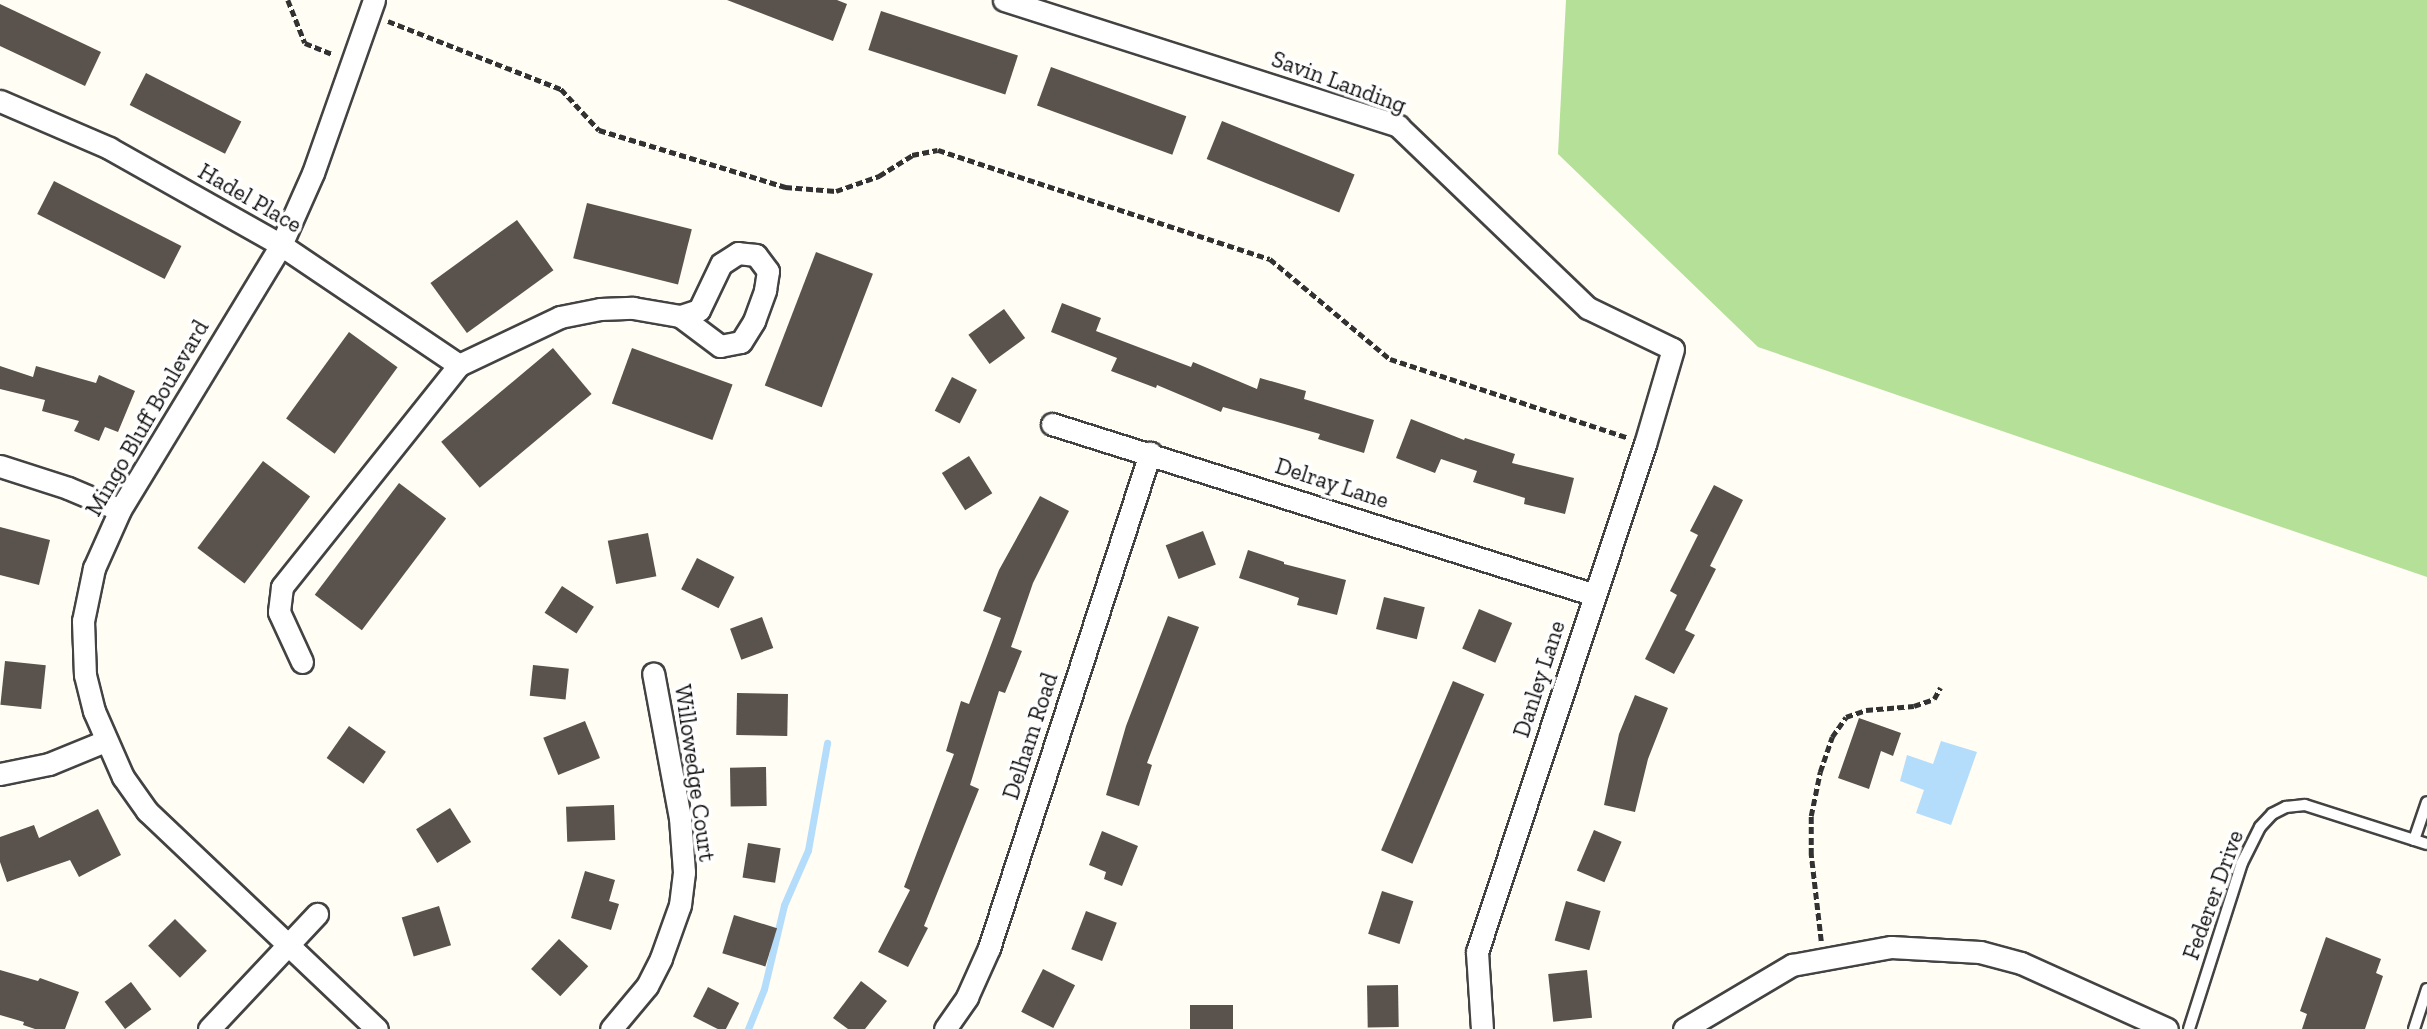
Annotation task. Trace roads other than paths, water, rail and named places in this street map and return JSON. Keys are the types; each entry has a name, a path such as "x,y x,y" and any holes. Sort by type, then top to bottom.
{"street":[{"name":"Savin Landing","path":"1004,0 1398,126 1588,308 1673,349"},
{"name":"Mingo Bluff Boulevard","path":"370,8 313,173 281,245 120,510 94,568 83,621 85,675 105,741 122,777 147,811 377,1029"},
{"name":"Hadel Place","path":"0,102 109,148 281,245 458,365"},
{"path":"302,662 279,612 282,587 458,365 561,317 600,309 633,308 680,316 699,310 721,264 738,253 756,255 768,271 765,290 754,321 741,342 720,346 680,316"},
{"name":"Danley Lane","path":"1482,1029 1477,952 1645,444 1673,349"},
{"name":"Delray Lane","path":"1052,424 1595,595"},
{"name":"Delham Road","path":"945,1029 967,997 989,948 1150,453"},
{"path":"0,467 68,488 120,510"},
{"name":"Willowedge Court","path":"611,1029 647,986 661,958 680,905 684,872 680,818 653,673"},
{"path":"0,774 50,764 105,741"},
{"path":"209,1029 317,914"},
{"path":"1684,1029 1792,965 1891,947 1980,952 2021,963 2167,1029"}],"lane":[{"path":"2414,840 2427,802"},
{"name":"Federer Drive","path":"2189,1029 2242,863 2260,827 2272,814 2286,807 2305,805 2427,844"},
{"path":"2414,1029 2427,989"}],"water":[{"path":"1941,741 1977,752 1951,825 1916,813 1924,790 1900,781 1907,755 1933,764"}],"waterway":[{"path":"748,1029 764,989 784,905 808,850 827,743"}]}
